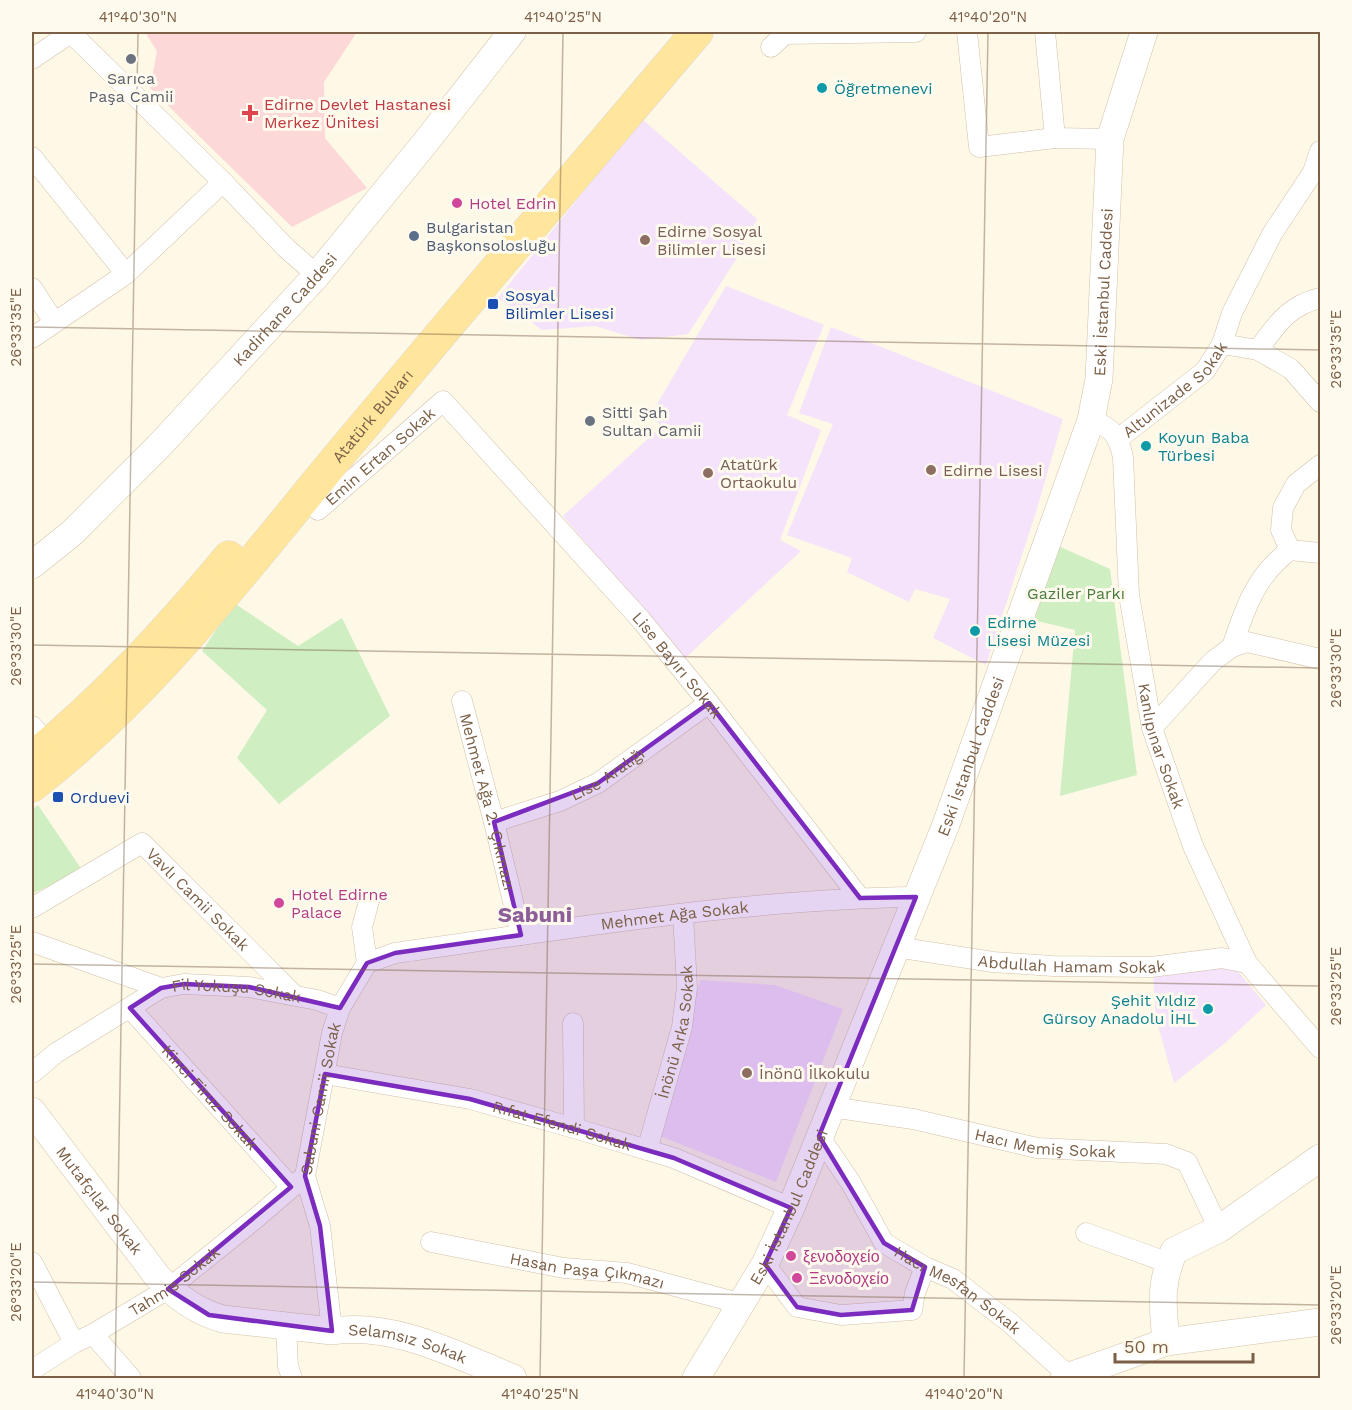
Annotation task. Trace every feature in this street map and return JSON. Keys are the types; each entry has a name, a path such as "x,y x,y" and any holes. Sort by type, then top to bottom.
{"main road":[{"name":"Atatürk Bulvarı","path":"37,742 112,684 187,607 408,340 669,32"},
{"name":"Atatürk Bulvarı","path":"32,786 128,702 211,613 405,376 697,32"}],"street":[{"name":"Kadirhane Caddesi","path":"32,565 72,533 151,454 317,275 512,32"},
{"path":"771,47 785,34 916,32"},
{"path":"967,32 979,147 1054,138 1110,139"},
{"path":"1045,32 1054,138"},
{"name":"Eski İstanbul Caddesi","path":"696,1378 765,1264 790,1208 945,827 1090,420 1099,379 1110,139 1144,32"},
{"path":"32,60 65,34 222,182 286,248 317,275"},
{"path":"1222,344 1232,313 1272,234 1313,172 1320,151"},
{"path":"32,157 126,274"},
{"path":"32,338 126,274 222,182"},
{"path":"32,288 54,322"},
{"path":"1258,350 1278,322 1304,302 1320,298"},
{"name":"Altunizade Sokak","path":"1118,439 1205,371 1222,344 1258,350 1291,369 1320,402"},
{"name":"Emin Ertan Sokak","path":"318,510 442,401"},
{"name":"Lise Bayırı Sokak","path":"442,401 642,621 709,703 860,898"},
{"path":"1090,420 1105,425 1118,439"},
{"name":"Kanlıpınar Sokak","path":"1118,439 1123,457 1129,595 1152,728 1193,846 1247,963 1320,1048"},
{"path":"1290,550 1281,530 1283,508 1296,484 1320,465"},
{"path":"1232,647 1247,602 1277,560 1290,550 1320,553"},
{"path":"1152,728 1213,661 1232,647 1247,642 1320,659"},
{"name":"Mehmet Ağa 2. Çıkmazı","path":"462,701 521,935"},
{"name":"Lise Aralığı","path":"494,822 560,801 598,783 709,703"},
{"name":"Vavlı Camii Sokak","path":"32,908 142,843 294,995"},
{"path":"860,898 916,897"},
{"name":"Mehmet Ağa Sokak","path":"367,963 395,953 521,935 682,914 860,898"},
{"path":"340,1008 367,963 362,927 369,901"},
{"name":"İnönü Arka Sokak","path":"647,1149 682,1027 687,987 682,914"},
{"name":"Fil Yokuşu Sokak","path":"32,942 161,988 184,984 238,987 294,995 340,1008"},
{"name":"Abdullah Hamam Sokak","path":"896,947 993,962 1053,966 1151,967 1222,958 1247,963"},
{"path":"32,1073 56,1053 161,988"},
{"name":"Kinci Firuz Sokak","path":"129,1008 298,1181"},
{"name":"Sabuni Camii Sokak","path":"332,1331 320,1226 298,1181 325,1074 332,1033 340,1008"},
{"path":"573,1023 574,1128"},
{"name":"Rıfat Efendi Sokak","path":"325,1074 470,1099 647,1149 674,1158 790,1208"},
{"name":"Hacı Memiş Sokak","path":"831,1107 913,1119 1038,1148 1166,1154 1187,1162 1219,1229"},
{"name":"Mutafçılar Sokak","path":"32,1111 168,1289"},
{"name":"Hacı Mesfan Sokak","path":"819,1136 851,1183 884,1243 925,1267 953,1279 1079,1375"},
{"path":"1166,1342 1162,1296 1165,1273 1174,1251 1219,1229 1320,1158"},
{"name":"Tahmis Sokak","path":"32,1370 168,1289 255,1220 298,1181"},
{"path":"1086,1233 1169,1263"},
{"name":"Hasan Paşa Çıkmazı","path":"431,1242 564,1268 627,1273 742,1304"},
{"path":"32,1262 74,1343"},
{"path":"765,1264 797,1307 841,1315 912,1310 915,1293 925,1267"},
{"name":"Selamsız Sokak","path":"168,1289 209,1315 286,1327 332,1331 479,1378"},
{"path":"1079,1375 1166,1342 1320,1322"},
{"path":"286,1327 288,1366 292,1378"},
{"name":"Selamsız Sokak","path":"332,1331 350,1328 373,1330 404,1337 426,1343 513,1378"},
{"path":"93,1334 131,1378"}],"highlighted area":[{"path":"709,703 860,898 916,897 819,1136 884,1243 925,1267 912,1310 841,1315 797,1307 765,1264 791,1208 674,1158 574,1128 470,1099 325,1074 305,1176 320,1226 332,1331 209,1315 168,1289 291,1187 130,1008 161,988 184,984 249,987 340,1008 367,963 395,953 521,935 494,822 598,783"}],"shaded area":[{"name":"Edirne Devlet Hastanesi Merkez Ünitesi","path":"145,32 357,32 324,82 325,138 367,188 292,227 150,88 157,51"},
{"name":"Edirne Sosyal Bilimler Lisesi","path":"642,119 757,219 735,261 688,334 641,340 595,326 542,330 498,298"},
{"name":"Atatürk Ortaokulu","path":"726,286 824,325 787,415 821,430 780,540 801,551 684,659 563,516 661,427 652,413"},
{"name":"Edirne Lisesi","path":"831,327 1063,419 1035,515 986,665 933,638 950,599 915,589 909,602 847,572 852,558 787,535 833,424 799,413"},
{"name":"Şehit Yıldız Gürsoy Anadolu İHL","path":"1234,967 1266,1005 1225,1043 1174,1083 1156,1018 1153,973"},
{"name":"İnönü İlkokulu","path":"700,980 775,985 843,1009 776,1182 660,1136"}],"green space":[{"name":"Gaziler Parkı","path":"1056,545 1110,569 1137,775 1060,796 1075,630 1029,619"},
{"path":"234,603 298,646 342,618 390,716 279,804 237,758 267,710 202,651"},
{"path":"38,805 82,870 32,894 32,810"}],"place":[{"name":"Sarıca Paşa Camii","path":"131,59"},
{"name":"Öğretmenevi","path":"822,88"},
{"name":"Edirne Devlet Hastanesi Merkez Ünitesi","path":"250,113"},
{"name":"Hotel Edrin","path":"457,203"},
{"name":"Bulgaristan Başkonsolosluğu","path":"414,236"},
{"name":"Edirne Sosyal Bilimler Lisesi","path":"645,240"},
{"name":"Sosyal Bilimler Lisesi","path":"493,304"},
{"name":"Sitti Şah Sultan Camii","path":"590,421"},
{"name":"Koyun Baba Türbesi","path":"1146,446"},
{"name":"Edirne Lisesi","path":"931,470"},
{"name":"Atatürk Ortaokulu","path":"708,473"},
{"name":"Edirne Lisesi Müzesi","path":"975,631"},
{"name":"Orduevi","path":"58,797"},
{"name":"Hotel Edirne Palace","path":"279,903"},
{"name":"Şehit Yıldız Gürsoy Anadolu İHL","path":"1208,1009"},
{"name":"İnönü İlkokulu","path":"747,1073"},
{"name":"ξενοδοχείο","path":"791,1256"},
{"name":"Ξενοδοχείο","path":"797,1278"}],"district":[{"name":"Sabuni","path":"535,914"}]}
